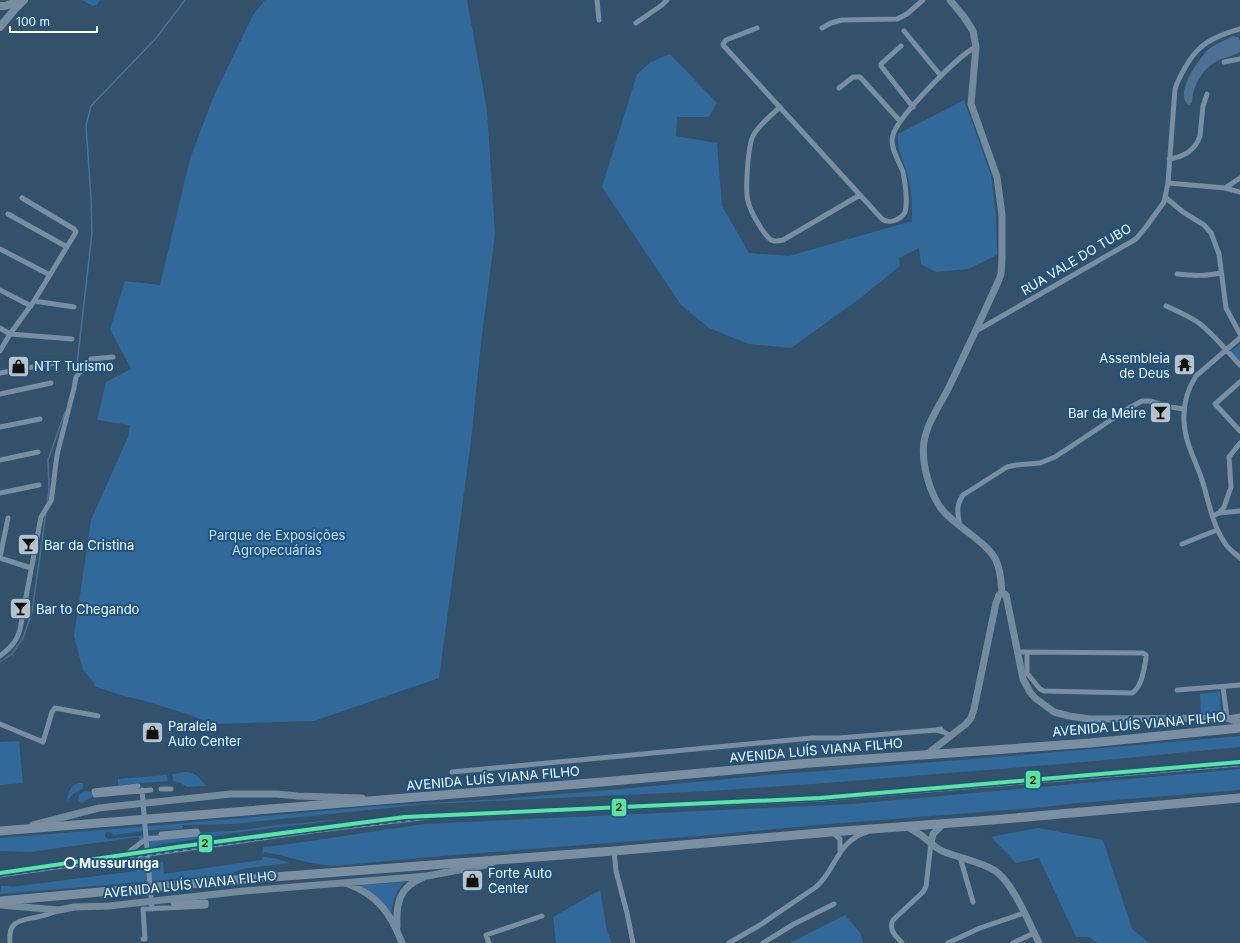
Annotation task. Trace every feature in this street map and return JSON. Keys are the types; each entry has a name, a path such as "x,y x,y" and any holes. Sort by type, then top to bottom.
{"highway":[{"name":"AVENIDA LUÍS VIANA FILHO","path":"0,831 810,763 1090,743 1240,728"},
{"name":"AVENIDA LUÍS VIANA FILHO","path":"0,901 222,881 614,851 1240,798"}],"main road":[{"path":"0,6 5,6 23,0"},
{"path":"0,27 23,0"},
{"path":"950,0 973,31 976,47 971,104 997,177 1002,215 1002,259 1001,274 998,282 976,331 926,433 923,455 926,473 937,504 960,527 987,547 998,563 1002,593 1006,595 1023,679 1030,692 1041,704 1062,715 1090,719 1227,718 1240,723"},
{"path":"926,755 966,724 971,718 996,603 998,595 1002,593"},
{"name":"AVENIDA LUÍS VIANA FILHO","path":"14,829 98,808 231,794 277,794 394,799"},
{"path":"931,843 933,834 943,824"},
{"path":"906,826 921,834 942,850 995,871 1014,893 1039,943"},
{"name":"AVENIDA LUÍS VIANA FILHO","path":"0,905 59,910 74,907 109,906 244,891 346,884 427,876 525,857"},
{"path":"397,928 396,913 398,902 402,893 408,886 427,876"},
{"path":"346,884 360,889 385,908 397,928 402,943"}],"street":[{"path":"597,0 599,20"},
{"path":"636,23 667,0"},
{"path":"822,28 831,23 842,20 898,19 907,14 922,0"},
{"path":"757,28 726,40 723,45 860,195 886,221 890,222 900,218 904,213 906,201 904,179 892,141 894,130 900,121 941,76 969,50 976,47"},
{"name":"RUA VALE DO TUBO","path":"976,331 1136,239 1161,206 1165,197 1168,183 1175,89 1178,80 1184,69 1200,48 1211,40 1240,28"},
{"path":"904,31 941,76"},
{"path":"901,46 881,64 881,66 913,107"},
{"path":"1224,62 1240,59"},
{"path":"839,88 853,77 860,77 900,121"},
{"path":"1169,159 1179,158 1189,153 1199,141 1203,106 1207,94"},
{"path":"780,107 752,137 747,176 748,201 762,230 770,240 783,240 860,195"},
{"path":"1225,188 1240,178"},
{"path":"1168,183 1225,188 1240,192"},
{"path":"1165,197 1211,233 1219,254 1226,308 1240,334"},
{"path":"0,351 10,334 31,306 75,234 75,229 22,198"},
{"path":"8,214 67,246"},
{"path":"0,250 50,275"},
{"path":"1178,274 1194,276 1221,273"},
{"path":"0,290 31,306"},
{"path":"34,301 74,307"},
{"path":"1166,306 1186,315 1199,324 1240,365"},
{"path":"0,328 10,334 72,339"},
{"path":"1240,338 1196,376 1191,384 1184,409 1184,432 1188,446 1200,474 1217,530 1225,543 1240,558"},
{"path":"0,656 13,645 18,637 41,517 51,501 57,455 76,377 91,359 114,357"},
{"path":"0,373 54,363"},
{"path":"1240,382 1215,404 1240,431"},
{"path":"0,394 51,383"},
{"path":"960,527 957,509 963,495 1007,466 1040,463 1055,457 1142,401 1150,401 1170,407 1184,409"},
{"path":"0,427 40,419"},
{"path":"1219,513 1224,507 1231,486 1229,457 1240,442"},
{"path":"0,460 38,452"},
{"path":"0,493 39,485"},
{"path":"1213,516 1219,513 1240,511"},
{"path":"8,518 0,558 31,568"},
{"path":"1182,544 1217,530"},
{"path":"1018,652 1027,652 1143,653 1146,655 1146,658 1142,678 1132,693 1044,691 1040,689 1027,673 1027,652"},
{"path":"1177,690 1240,685"},
{"path":"1223,687 1227,718 1240,716"},
{"path":"0,724 43,742 52,712 55,708 98,716"},
{"path":"452,772 812,738 839,738 939,729 950,736"},
{"path":"140,788 95,795 94,791 140,788 151,790"},
{"path":"140,788 149,862 152,909"},
{"path":"161,790 171,789"},
{"path":"728,943 760,925 816,887 823,880 840,850 858,836 881,828"},
{"path":"130,851 146,839 198,834 197,831 161,834 161,836 185,834"},
{"path":"831,832 840,839 840,850"},
{"path":"902,943 892,932 892,923 893,920 923,892 926,887 931,843"},
{"path":"614,851 616,871 628,913 633,943"},
{"path":"960,857 973,902"},
{"path":"137,860 149,862"},
{"path":"143,939 145,939 143,910 206,906 206,902 173,903 173,905 203,904"},
{"path":"763,943 794,924 834,904"},
{"path":"10,943 10,930 15,923 20,920 43,916 59,910"},
{"path":"948,943 980,928 1024,913"},
{"path":"489,943 486,935 542,916"},
{"path":"1013,943 1034,933"}],"green space":[{"path":"82,0 100,0 97,5 93,6"},
{"name":"Parque de Exposições Agropecuárias","path":"265,0 467,0 487,110 495,234 481,343 471,441 439,678 314,721 214,724 184,713 94,686 94,683 83,670 74,636 91,520 128,437 130,425 97,420 106,382 131,369 110,329 125,281 160,285 190,159 213,98 253,15"},
{"path":"670,54 717,103 709,117 677,117 676,136 717,143 722,206 749,253 789,256 912,221 910,186 899,149 898,134 964,100 991,175 996,216 997,255 968,269 936,272 921,264 919,248 899,258 900,266 858,300 791,348 749,344 709,328 681,305 602,187 637,74 651,62"},
{"path":"1240,344 1240,361 1231,351"},
{"path":"1220,692 1221,713 1201,714 1200,694"},
{"path":"1240,736 1240,747 1085,762 710,791 428,804 233,824 183,825 182,829 154,830 113,835 112,833 107,832 105,834 107,839 146,835 233,831 345,819 233,833 145,848 143,841 139,841 139,837 30,852 0,851 0,838 377,806 498,799 610,790 779,774"},
{"path":"19,741 23,783 0,785 0,742"},
{"path":"1240,769 1240,790 332,866 311,863 264,852 263,857 274,858 290,863 242,869 223,875 0,894 1,886 11,887 136,871 138,869 146,868 146,862 163,862 164,874 262,860 263,847 424,824 852,804"},
{"path":"185,772 195,774 206,786 187,787 181,783 173,781 172,774"},
{"path":"167,775 168,781 118,785 118,779"},
{"path":"83,783 83,788 72,795 67,802 70,790 73,786"},
{"path":"85,791 92,792 93,796 82,803 78,800 79,795"},
{"path":"1038,828 1103,840 1132,929 1149,943 1097,943 1089,937 1076,937 1039,858 1016,863 991,837"},
{"path":"406,882 397,891 391,912 360,885"},
{"path":"600,890 607,931 612,943 556,943 553,917"},
{"path":"845,915 861,934 863,943 790,943"}],"shaded area":[{"path":"1233,36 1238,37 1240,40 1240,52 1219,60 1208,67 1200,77 1194,89 1192,102 1189,105 1185,100 1184,93 1190,76 1200,59 1210,48"}],"waterway":[{"path":"76,373 92,233 86,126 91,106 157,37 185,0"},
{"path":"47,503 49,491 48,460 65,412"},
{"path":"0,662 12,654 23,638 32,612 46,512"}],"railway":[{"path":"0,876 312,832 437,817 822,800 1240,765"}],"transit line":[{"name":"2","path":"0,873 177,847 405,817 820,798 1240,762"}],"place":[{"name":"Assembleia de Deus","path":"1185,365"},
{"name":"NTT Turismo","path":"19,366"},
{"name":"Bar da Meire","path":"1161,413"},
{"name":"Bar da Cristina","path":"29,545"},
{"name":"Bar to Chegando","path":"20,609"},
{"name":"Paralela Auto Center","path":"153,733"},
{"name":"Mussurunga","path":"70,863"},
{"name":"Forte Auto Center","path":"472,880"}]}
